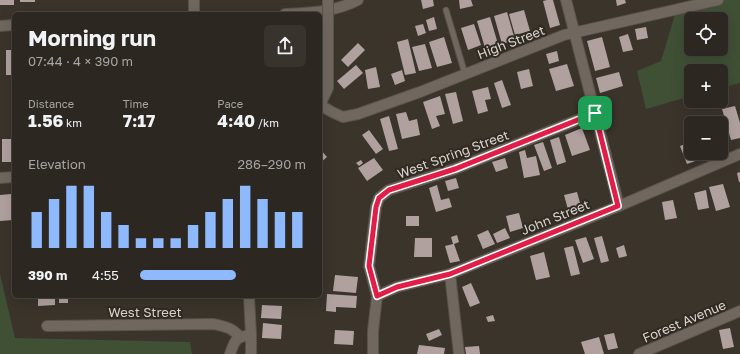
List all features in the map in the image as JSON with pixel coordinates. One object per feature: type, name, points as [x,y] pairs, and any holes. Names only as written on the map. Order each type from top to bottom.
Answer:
[{"type":"street","points":[[194,0],[194,12]]},
{"type":"street","points":[[322,101],[328,88],[328,0]]},
{"type":"street","points":[[318,12],[338,9],[358,0]]},
{"type":"street","points":[[566,0],[618,206]]},
{"type":"street","name":"High Street","points":[[322,106],[343,117],[358,114],[564,35],[718,0]]},
{"type":"street","points":[[0,26],[12,25]]},
{"type":"street","name":"West Spring Street","points":[[373,354],[373,331],[377,296],[369,266],[376,207],[379,198],[389,190],[455,169],[595,113]]},
{"type":"street","name":"John Street","points":[[377,296],[397,287],[450,274],[618,206],[740,154]]},
{"type":"street","points":[[0,178],[12,177]]},
{"type":"street","points":[[450,274],[459,354]]},
{"type":"street","points":[[249,298],[251,354]]},
{"type":"street","name":"Forest Avenue","points":[[639,354],[740,311]]},
{"type":"street","name":"West Street","points":[[47,326],[214,324],[234,330],[240,337]]},
{"type":"street","points":[[230,354],[235,341],[240,337],[251,335]]},
{"type":"lane","points":[[446,10],[465,74]]},
{"type":"green space","points":[[718,0],[740,0],[740,83],[728,86],[728,64],[684,64],[684,98],[646,109],[637,71],[661,61],[676,11]]},
{"type":"green space","points":[[0,274],[15,338],[190,342],[192,354],[0,354]]},
{"type":"building","points":[[0,0],[14,0],[14,5],[0,5]]},
{"type":"building","points":[[20,0],[35,0],[35,2],[20,2]]},
{"type":"building","points":[[421,0],[433,0],[434,6],[423,9]]},
{"type":"building","points":[[459,0],[471,0],[473,6],[460,9]]},
{"type":"building","points":[[553,0],[560,25],[550,28],[543,1]]},
{"type":"building","points":[[616,0],[625,0],[626,3],[617,6]]},
{"type":"building","points":[[524,10],[530,31],[515,35],[509,14]]},
{"type":"building","points":[[507,12],[515,40],[502,44],[494,16]]},
{"type":"building","points":[[434,17],[437,29],[429,31],[426,20]]},
{"type":"building","points":[[490,17],[498,44],[485,48],[477,21]]},
{"type":"building","points":[[423,24],[426,33],[418,36],[415,26]]},
{"type":"building","points":[[474,24],[481,45],[468,50],[461,28]]},
{"type":"building","points":[[646,27],[648,38],[637,40],[635,29]]},
{"type":"building","points":[[628,34],[633,50],[623,52],[619,37]]},
{"type":"building","points":[[444,37],[452,63],[437,67],[429,42]]},
{"type":"building","points":[[602,37],[610,67],[595,71],[587,41]]},
{"type":"building","points":[[408,39],[416,73],[405,75],[397,42]]},
{"type":"building","points":[[358,43],[365,50],[348,67],[341,60]]},
{"type":"building","points":[[425,44],[432,68],[419,71],[412,47]]},
{"type":"building","points":[[6,50],[12,50],[12,75],[6,75]]},
{"type":"building","points":[[557,51],[559,61],[549,64],[546,54]]},
{"type":"building","points":[[567,64],[574,86],[556,91],[549,69]]},
{"type":"building","points":[[356,65],[363,73],[344,89],[337,81]]},
{"type":"building","points":[[376,67],[380,87],[368,89],[365,70]]},
{"type":"building","points":[[529,69],[533,86],[521,89],[517,72]]},
{"type":"building","points":[[402,70],[405,81],[395,85],[391,74]]},
{"type":"building","points":[[619,72],[623,86],[600,93],[596,78]]},
{"type":"building","points":[[502,80],[511,105],[502,108],[494,83]]},
{"type":"building","points":[[488,87],[491,99],[485,100],[488,111],[478,114],[472,91]]},
{"type":"building","points":[[456,92],[463,121],[453,124],[445,94]]},
{"type":"building","points":[[440,96],[445,114],[436,116],[440,126],[432,129],[423,102]]},
{"type":"building","points":[[735,106],[740,123],[740,138],[731,140],[728,130],[728,116],[724,116],[722,109]]},
{"type":"building","points":[[406,112],[409,121],[417,119],[420,135],[402,139],[396,114]]},
{"type":"building","points":[[389,116],[398,149],[389,151],[380,119]]},
{"type":"building","points":[[582,128],[590,150],[572,156],[565,135]]},
{"type":"building","points":[[369,130],[383,149],[376,154],[362,135]]},
{"type":"building","points":[[559,137],[566,162],[557,165],[550,140]]},
{"type":"building","points":[[2,139],[12,139],[12,162],[2,162]]},
{"type":"building","points":[[543,142],[552,168],[544,171],[534,145]]},
{"type":"building","points":[[684,145],[684,156],[680,146]]},
{"type":"building","points":[[525,150],[527,158],[536,156],[540,175],[524,178],[519,152]]},
{"type":"building","points":[[322,151],[327,157],[322,161]]},
{"type":"building","points":[[374,158],[383,170],[367,181],[358,168]]},
{"type":"building","points":[[505,158],[508,168],[496,172],[492,162]]},
{"type":"building","points":[[361,160],[363,163],[359,166],[356,163]]},
{"type":"building","points":[[685,160],[698,160],[687,164]]},
{"type":"building","points":[[401,169],[402,173],[397,174],[396,170]]},
{"type":"building","points":[[740,172],[740,182],[739,182],[737,173]]},
{"type":"building","points":[[456,178],[459,188],[448,191],[445,181]]},
{"type":"building","points":[[723,184],[730,207],[716,211],[709,187]]},
{"type":"building","points":[[437,185],[441,200],[449,198],[452,207],[436,212],[429,188]]},
{"type":"building","points":[[706,190],[709,208],[698,210],[694,193]]},
{"type":"building","points":[[577,192],[582,210],[569,213],[564,195]]},
{"type":"building","points":[[11,194],[12,220],[0,221],[0,195]]},
{"type":"building","points":[[673,200],[677,218],[665,220],[662,202]]},
{"type":"building","points":[[519,213],[523,228],[510,232],[506,216]]},
{"type":"building","points":[[406,216],[419,216],[419,226],[406,226]]},
{"type":"building","points":[[505,228],[510,238],[497,243],[493,234]]},
{"type":"building","points":[[488,230],[495,244],[483,249],[477,235]]},
{"type":"building","points":[[457,235],[459,242],[454,244],[460,261],[450,263],[445,246],[453,244],[451,237]]},
{"type":"building","points":[[602,236],[609,261],[601,263],[594,238]]},
{"type":"building","points":[[586,237],[594,259],[583,263],[575,240]]},
{"type":"building","points":[[415,238],[432,238],[432,257],[414,257]]},
{"type":"building","points":[[624,245],[627,256],[619,258],[616,248]]},
{"type":"building","points":[[573,246],[580,274],[571,276],[564,248]]},
{"type":"building","points":[[544,252],[550,277],[536,280],[530,256]]},
{"type":"building","points":[[335,275],[358,277],[356,293],[333,291]]},
{"type":"building","points":[[471,283],[480,303],[470,307],[462,287]]},
{"type":"building","points":[[327,294],[357,296],[356,308],[336,307],[336,312],[326,311]]},
{"type":"building","points":[[38,298],[55,298],[55,305],[38,306]]},
{"type":"building","points":[[59,298],[68,298],[68,303],[59,303]]},
{"type":"building","points":[[262,305],[282,306],[281,319],[261,318]]},
{"type":"building","points":[[493,315],[495,321],[488,322],[486,317]]},
{"type":"building","points":[[263,323],[282,325],[281,339],[262,338]]},
{"type":"building","points":[[730,328],[734,347],[723,349],[719,330]]},
{"type":"building","points":[[439,329],[442,335],[429,341],[426,334]]},
{"type":"building","points":[[335,330],[354,331],[353,345],[334,344]]},
{"type":"building","points":[[614,333],[618,348],[608,350],[604,335]]},
{"type":"building","points":[[599,337],[604,354],[585,354],[581,342]]},
{"type":"building","points":[[419,345],[445,348],[444,354],[417,354]]},
{"type":"building","points":[[479,346],[480,354],[466,354],[465,347]]},
{"type":"route","points":[[595,113],[618,206],[450,274],[397,287],[377,296],[369,266],[376,207],[379,198],[389,190],[455,169],[595,113]]}]
